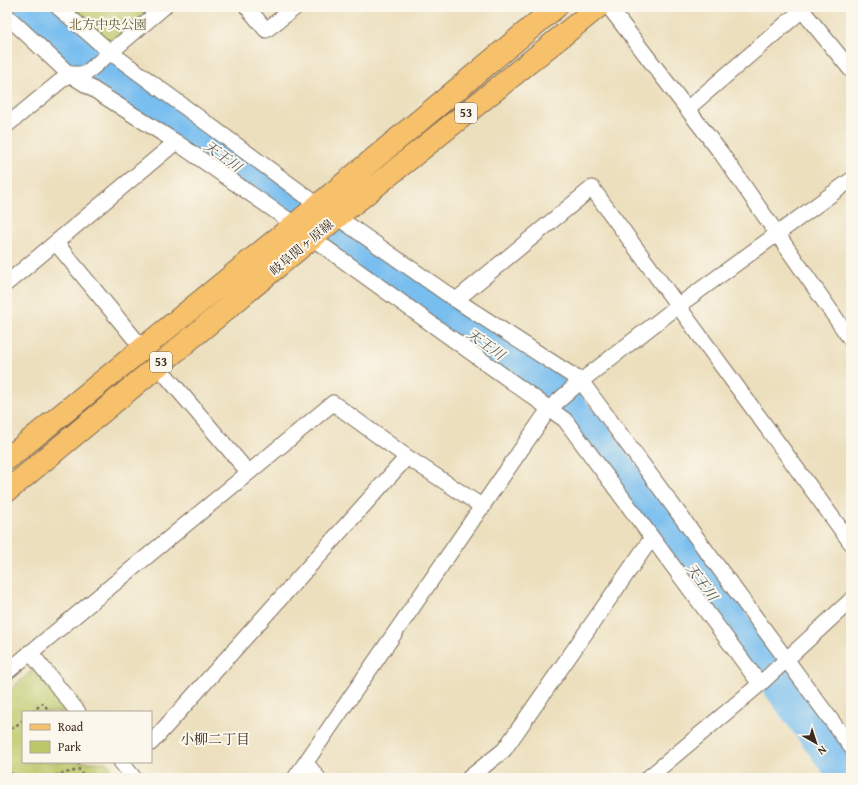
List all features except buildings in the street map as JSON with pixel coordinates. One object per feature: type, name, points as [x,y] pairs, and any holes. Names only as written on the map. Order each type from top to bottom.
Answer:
[{"type":"main road","name":"岐阜関ヶ原線","points":[[7,459],[143,349],[556,7]]},
{"type":"main road","name":"岐阜関ヶ原線","points":[[7,491],[314,237],[598,7]]},
{"type":"street","points":[[58,7],[110,52],[306,214]]},
{"type":"street","points":[[7,125],[69,74],[86,74],[164,7]]},
{"type":"street","points":[[247,7],[266,30],[296,7]]},
{"type":"street","points":[[609,7],[721,154],[851,340]]},
{"type":"street","points":[[687,109],[802,10],[851,70]]},
{"type":"street","points":[[7,16],[69,74],[176,142],[306,214]]},
{"type":"street","points":[[7,283],[176,142]]},
{"type":"street","points":[[295,778],[549,410],[581,381],[678,306],[851,180]]},
{"type":"street","points":[[456,300],[592,188],[851,543]]},
{"type":"street","points":[[336,219],[456,300],[581,381],[851,747]]},
{"type":"street","points":[[314,237],[549,410],[566,420],[651,539],[760,684]]},
{"type":"street","points":[[56,243],[143,349]]},
{"type":"street","points":[[158,366],[248,472]]},
{"type":"street","points":[[7,672],[333,403],[407,457],[483,507]]},
{"type":"street","points":[[152,743],[407,457]]},
{"type":"street","points":[[469,778],[504,750],[651,539]]},
{"type":"street","points":[[648,778],[760,684],[851,600]]},
{"type":"street","points":[[30,652],[77,711]]},
{"type":"street","points":[[306,763],[318,778]]},
{"type":"path","points":[[33,711],[43,703],[49,711]]},
{"type":"path","points":[[7,733],[22,721]]},
{"type":"path","points":[[79,763],[79,770],[86,778]]},
{"type":"path","points":[[7,768],[15,778]]},
{"type":"path","points":[[26,778],[43,778],[79,770]]},
{"type":"green space","name":"北方中央公園","points":[[65,7],[152,7],[108,44]]},
{"type":"green space","points":[[34,669],[67,711],[22,711],[22,763],[107,763],[119,778],[7,778],[7,693]]},
{"type":"waterway","name":"天王川","points":[[29,7],[84,57],[557,394],[595,435],[847,778]]},
{"type":"district","name":"小柳二丁目","points":[[215,739]]}]
